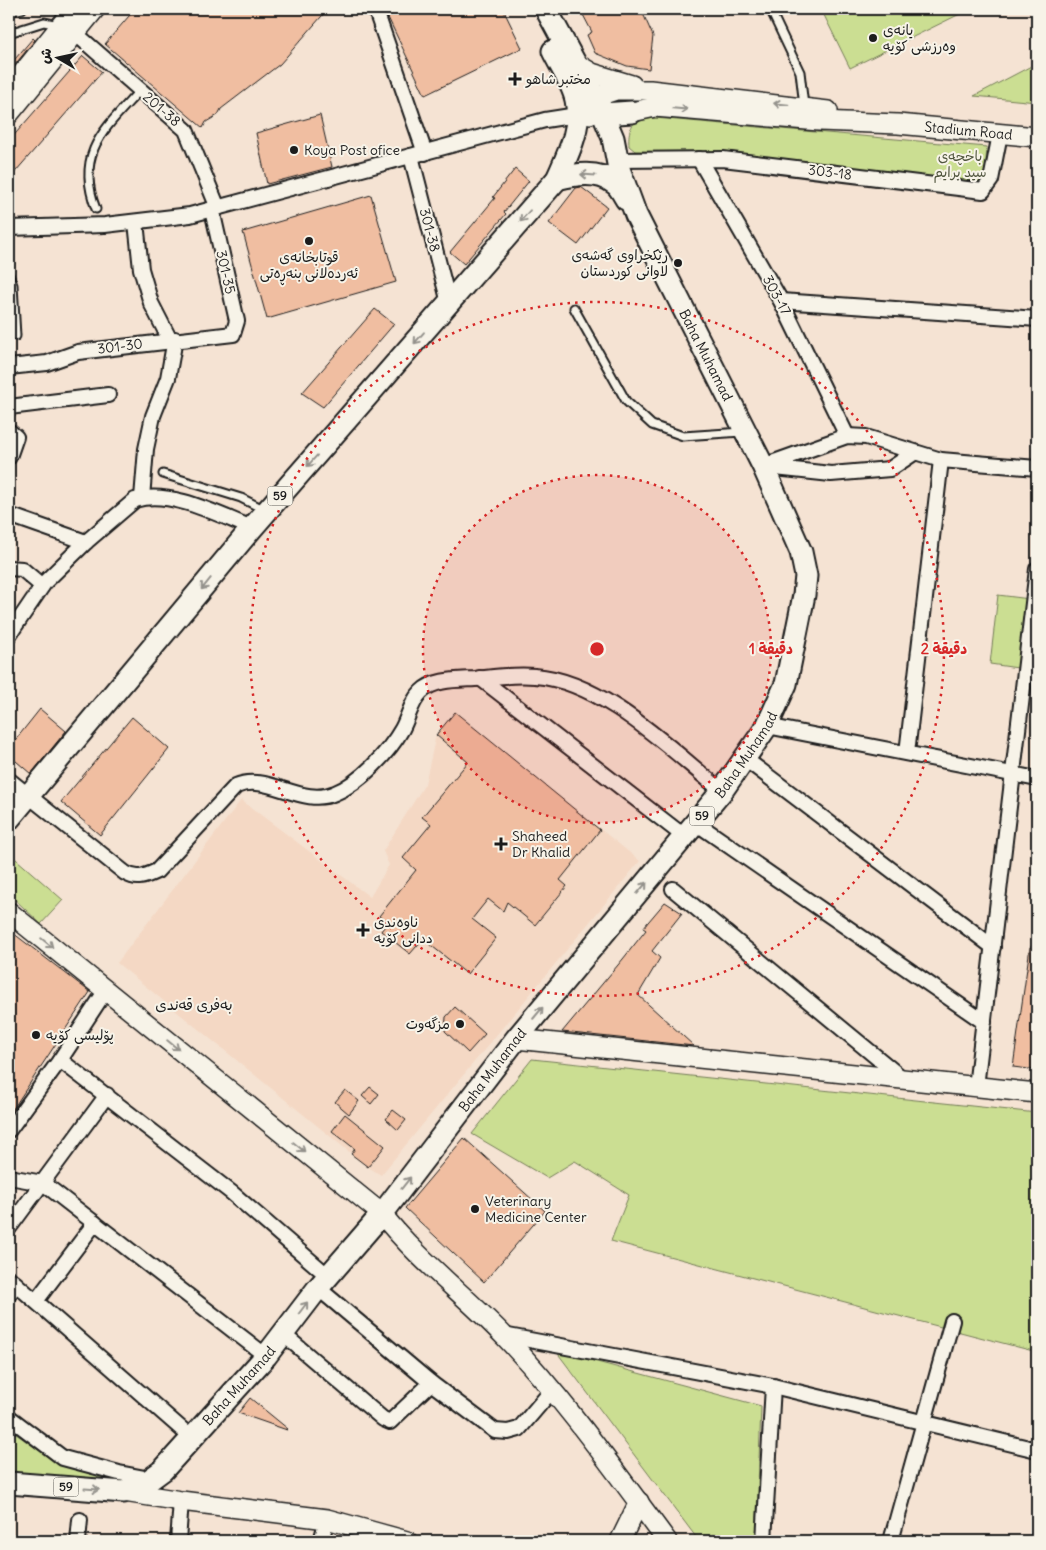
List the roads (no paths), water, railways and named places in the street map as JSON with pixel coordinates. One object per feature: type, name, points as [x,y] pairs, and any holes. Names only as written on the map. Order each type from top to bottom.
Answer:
[{"type":"main road","points":[[9,114],[68,29],[74,9]]},
{"type":"main road","points":[[9,90],[68,29],[94,9]]},
{"type":"main road","name":"59","points":[[9,819],[252,528],[557,179],[572,145],[585,96],[532,9]]},
{"type":"main road","name":"Baha Muhamad","points":[[124,1492],[163,1470],[266,1356],[323,1282],[382,1214],[516,1039],[722,791],[767,726],[786,684],[799,623],[806,576],[800,552],[763,466],[636,215],[617,160],[613,138],[585,96],[546,9]]},
{"type":"main road","points":[[585,96],[592,73],[650,90]]},
{"type":"main road","points":[[585,96],[604,94],[616,90],[650,90],[804,106],[898,124]]},
{"type":"main road","points":[[585,96],[632,112]]},
{"type":"main road","points":[[613,138],[614,125],[622,117],[632,112],[655,107],[819,121],[898,124]]},
{"type":"main road","name":"Stadium Road","points":[[898,124],[1037,137]]},
{"type":"main road","points":[[557,179],[575,174],[596,175],[615,183],[636,215]]},
{"type":"main road","points":[[9,912],[382,1214],[409,1246],[503,1335],[553,1389],[667,1541]]},
{"type":"main road","points":[[516,1039],[1037,1094]]},
{"type":"main road","name":"59","points":[[9,1483],[124,1492]]},
{"type":"main road","points":[[124,1492],[327,1519],[407,1541]]},
{"type":"main road","points":[[620,1541],[638,1502]]},
{"type":"street","points":[[377,14],[425,153]]},
{"type":"street","name":"201-38","points":[[68,29],[186,130],[215,209]]},
{"type":"street","points":[[9,228],[105,225],[190,215],[546,120],[585,96]]},
{"type":"street","name":"303-18","points":[[617,160],[724,159],[983,191],[991,180],[1000,134]]},
{"type":"street","name":"301-38","points":[[411,156],[449,303]]},
{"type":"street","name":"303-17","points":[[700,159],[781,301],[846,436]]},
{"type":"street","name":"301-35","points":[[215,209],[238,321],[233,334]]},
{"type":"street","points":[[136,222],[141,269],[151,303],[172,340],[168,378],[153,416],[142,498]]},
{"type":"street","points":[[781,301],[1037,319]]},
{"type":"street","name":"301-30","points":[[9,367],[47,363],[78,352],[172,340],[221,338],[233,334]]},
{"type":"street","points":[[9,407],[108,395]]},
{"type":"street","points":[[9,431],[16,437],[9,457]]},
{"type":"street","points":[[763,466],[846,436],[866,437],[941,460],[1037,468]]},
{"type":"street","points":[[763,466],[831,474],[890,469],[914,453]]},
{"type":"street","points":[[907,753],[941,460]]},
{"type":"street","points":[[9,635],[42,586],[86,542],[135,500],[142,498],[175,500],[197,506],[252,528]]},
{"type":"street","points":[[9,515],[86,542]]},
{"type":"street","points":[[9,568],[22,569],[42,586]]},
{"type":"street","points":[[976,1087],[1013,774],[1033,634],[1037,569]]},
{"type":"street","points":[[9,780],[125,873],[134,878],[144,877],[157,871],[236,786],[246,782],[264,784],[296,794],[317,796],[333,794],[347,787],[379,760],[403,728],[411,706],[422,691],[439,682],[508,675],[536,676],[564,681],[591,691],[615,706],[722,791]]},
{"type":"street","points":[[480,678],[690,830],[984,1022]]},
{"type":"street","points":[[767,726],[1037,779]]},
{"type":"street","points":[[744,758],[993,947]]},
{"type":"street","points":[[673,889],[903,1079]]},
{"type":"street","points":[[9,1130],[60,1060],[106,990]]},
{"type":"street","points":[[60,1060],[232,1193],[323,1282],[431,1383],[481,1423],[495,1431],[508,1432],[519,1429],[553,1389]]},
{"type":"street","points":[[9,1228],[106,1095]]},
{"type":"street","points":[[9,1177],[43,1183],[266,1356]]},
{"type":"street","points":[[36,1301],[95,1223]]},
{"type":"street","points":[[11,1285],[36,1301],[193,1439]]},
{"type":"street","points":[[895,1540],[923,1422],[952,1321]]},
{"type":"street","points":[[283,1334],[383,1419],[390,1422],[431,1383]]},
{"type":"street","points":[[503,1335],[773,1386],[1037,1448]]},
{"type":"street","points":[[764,1541],[773,1386]]},
{"type":"street","points":[[9,1417],[63,1458],[150,1479]]},
{"type":"street","points":[[178,1541],[181,1501]]},
{"type":"street","points":[[321,1541],[327,1519]]},
{"type":"street","points":[[78,1541],[80,1520]]},
{"type":"lane","points":[[9,9],[9,12],[22,9]]},
{"type":"lane","points":[[770,9],[800,72],[804,106]]},
{"type":"lane","points":[[9,34],[44,22],[68,29]]},
{"type":"lane","points":[[96,209],[90,184],[93,148],[98,137],[140,90]]},
{"type":"lane","points":[[9,275],[13,285],[16,336]]},
{"type":"lane","points":[[574,308],[626,401],[652,425],[683,436],[745,432]]},
{"type":"lane","points":[[163,474],[241,498],[267,511]]},
{"type":"place","name":"یانه‌ی وه‌رزشی كۆیه‌","points":[[873,38]]},
{"type":"place","name":"مختبر شاهو","points":[[515,79]]},
{"type":"place","name":"Koya Post ofice","points":[[294,150]]},
{"type":"place","name":"قوتابخانه‌ی ئه‌رده‌لانی بنه‌ڕه‌تی","points":[[309,241]]},
{"type":"place","name":"رێكخراوی گه‌شه‌ی لاوانی كوردستان","points":[[678,263]]},
{"type":"place","name":"Shaheed Dr Khalid","points":[[501,844]]},
{"type":"place","name":"ناوەندی ددانی کۆیە","points":[[363,930]]},
{"type":"place","name":"مزگه‌وت","points":[[460,1024]]},
{"type":"place","name":"پۆلیسی كۆیه‌","points":[[36,1035]]},
{"type":"place","name":"Veterinary Medicine Center","points":[[475,1209]]},
{"type":"district","name":"بەفری قەندی","points":[[194,1005]]},
{"type":"park label","name":"باخچه‌ی سید برایم","points":[[960,164]]}]
